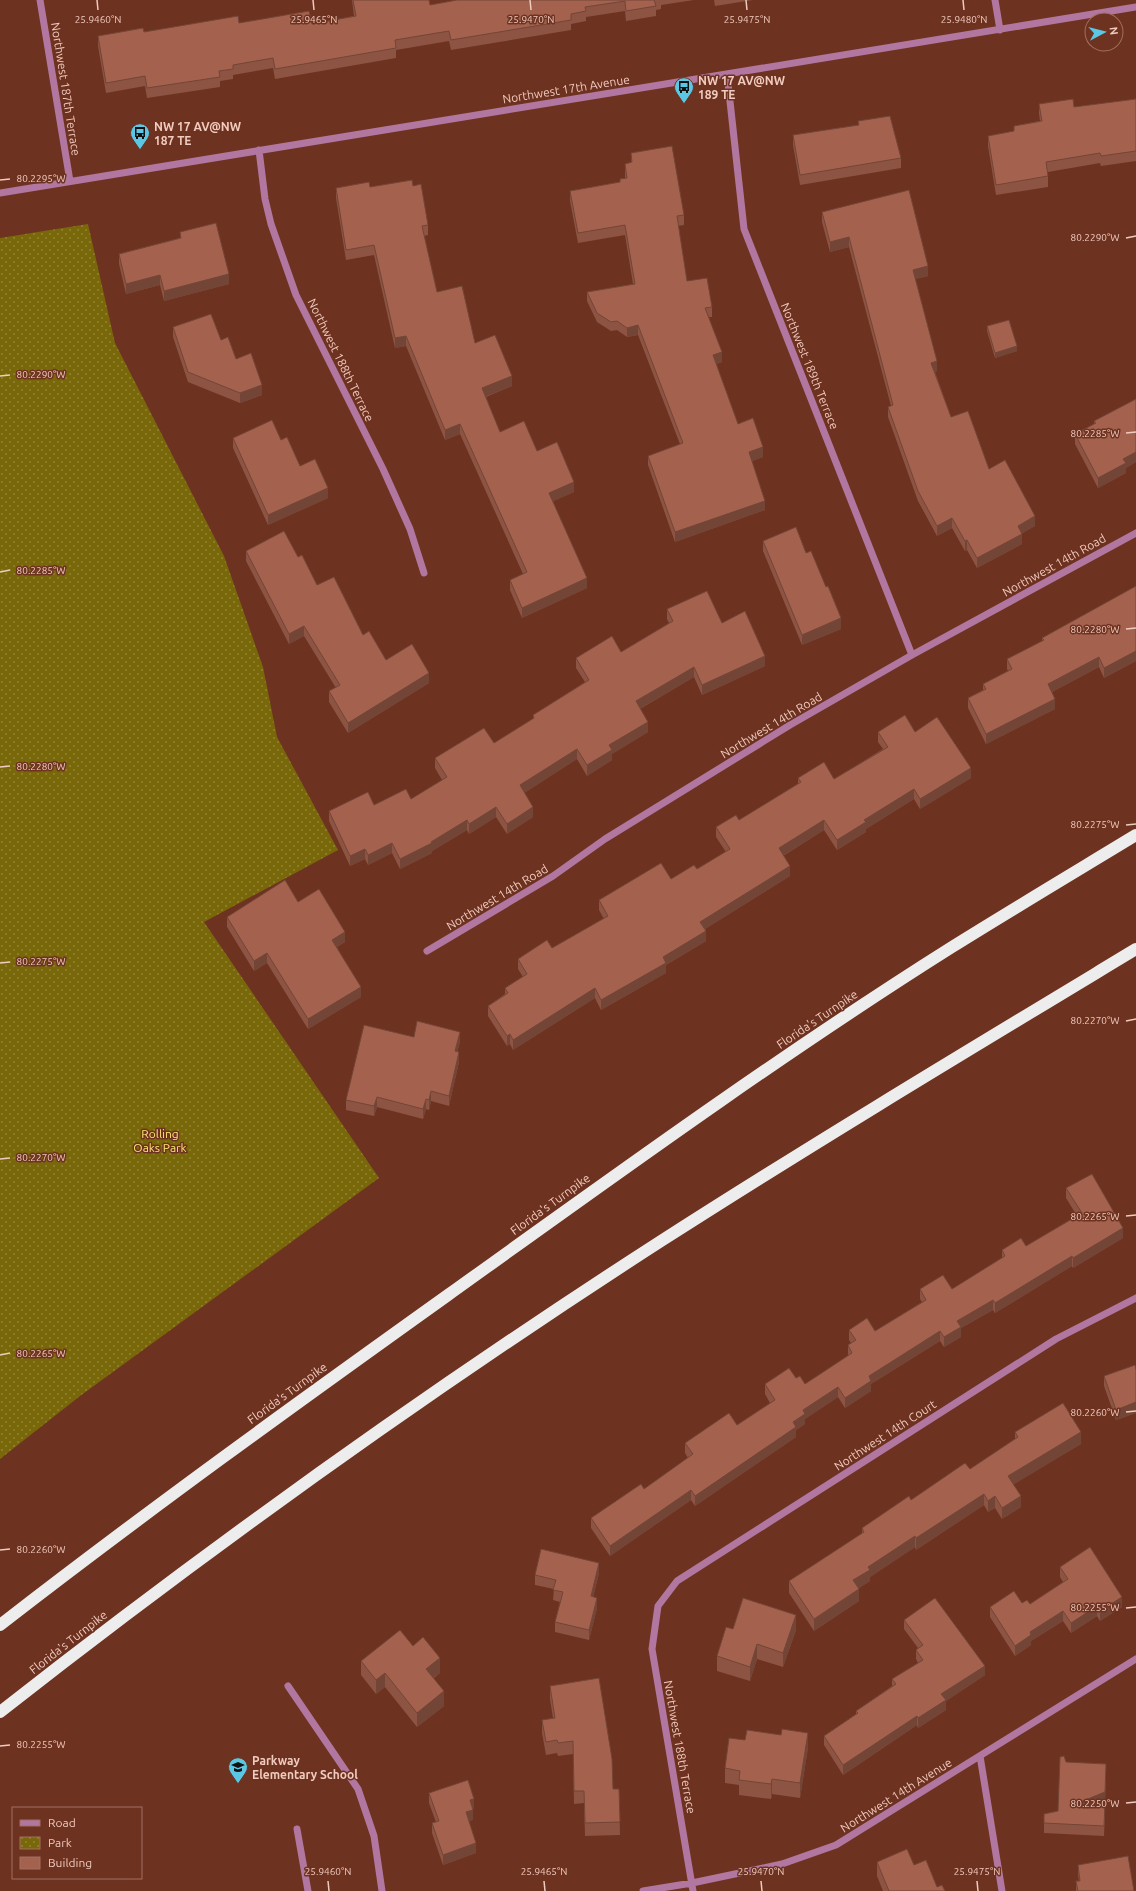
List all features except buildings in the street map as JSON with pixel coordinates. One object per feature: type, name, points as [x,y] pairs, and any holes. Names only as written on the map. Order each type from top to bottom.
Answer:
[{"type":"highway","name":"Florida's Turnpike","points":[[0,1625],[121,1532],[271,1421],[639,1158],[767,1069],[952,947],[1136,835]]},
{"type":"highway","name":"Florida's Turnpike","points":[[0,1712],[110,1626],[336,1461],[503,1346],[660,1242],[904,1089],[1136,949]]},
{"type":"street","name":"Northwest 187th Terrace","points":[[40,0],[70,181]]},
{"type":"street","points":[[995,0],[1000,30]]},
{"type":"street","name":"Northwest 17th Avenue","points":[[0,193],[1136,7]]},
{"type":"street","name":"Northwest 189th Terrace","points":[[727,74],[744,229],[912,655]]},
{"type":"street","name":"Northwest 188th Terrace","points":[[259,150],[265,199],[271,224],[291,282],[328,361],[383,469],[410,529],[424,573]]},
{"type":"street","name":"Northwest 14th Road","points":[[427,951],[553,876],[606,839],[780,731],[912,655],[1136,533]]},
{"type":"street","name":"Northwest 14th Court","points":[[658,1606],[678,1581],[1056,1339],[1136,1298]]},
{"type":"street","name":"Northwest 188th Terrace","points":[[658,1606],[652,1649],[693,1887]]},
{"type":"street","name":"Northwest 14th Avenue","points":[[643,1891],[693,1887],[782,1864],[836,1844],[1136,1659]]},
{"type":"street","points":[[288,1686],[358,1789],[374,1836],[382,1891]]},
{"type":"street","points":[[980,1756],[1002,1891]]},
{"type":"street","points":[[298,1829],[308,1891]]},
{"type":"green space","name":"Rolling Oaks Park","points":[[88,224],[115,343],[224,556],[263,667],[277,737],[338,850],[204,922],[379,1178],[80,1396],[0,1459],[0,238]]},
{"type":"place","name":"NW 17 AV@NW 189 TE","points":[[684,104]]},
{"type":"place","name":"NW 17 AV@NW 187 TE","points":[[140,150]]},
{"type":"place","name":"Parkway Elementary School","points":[[238,1784]]}]
